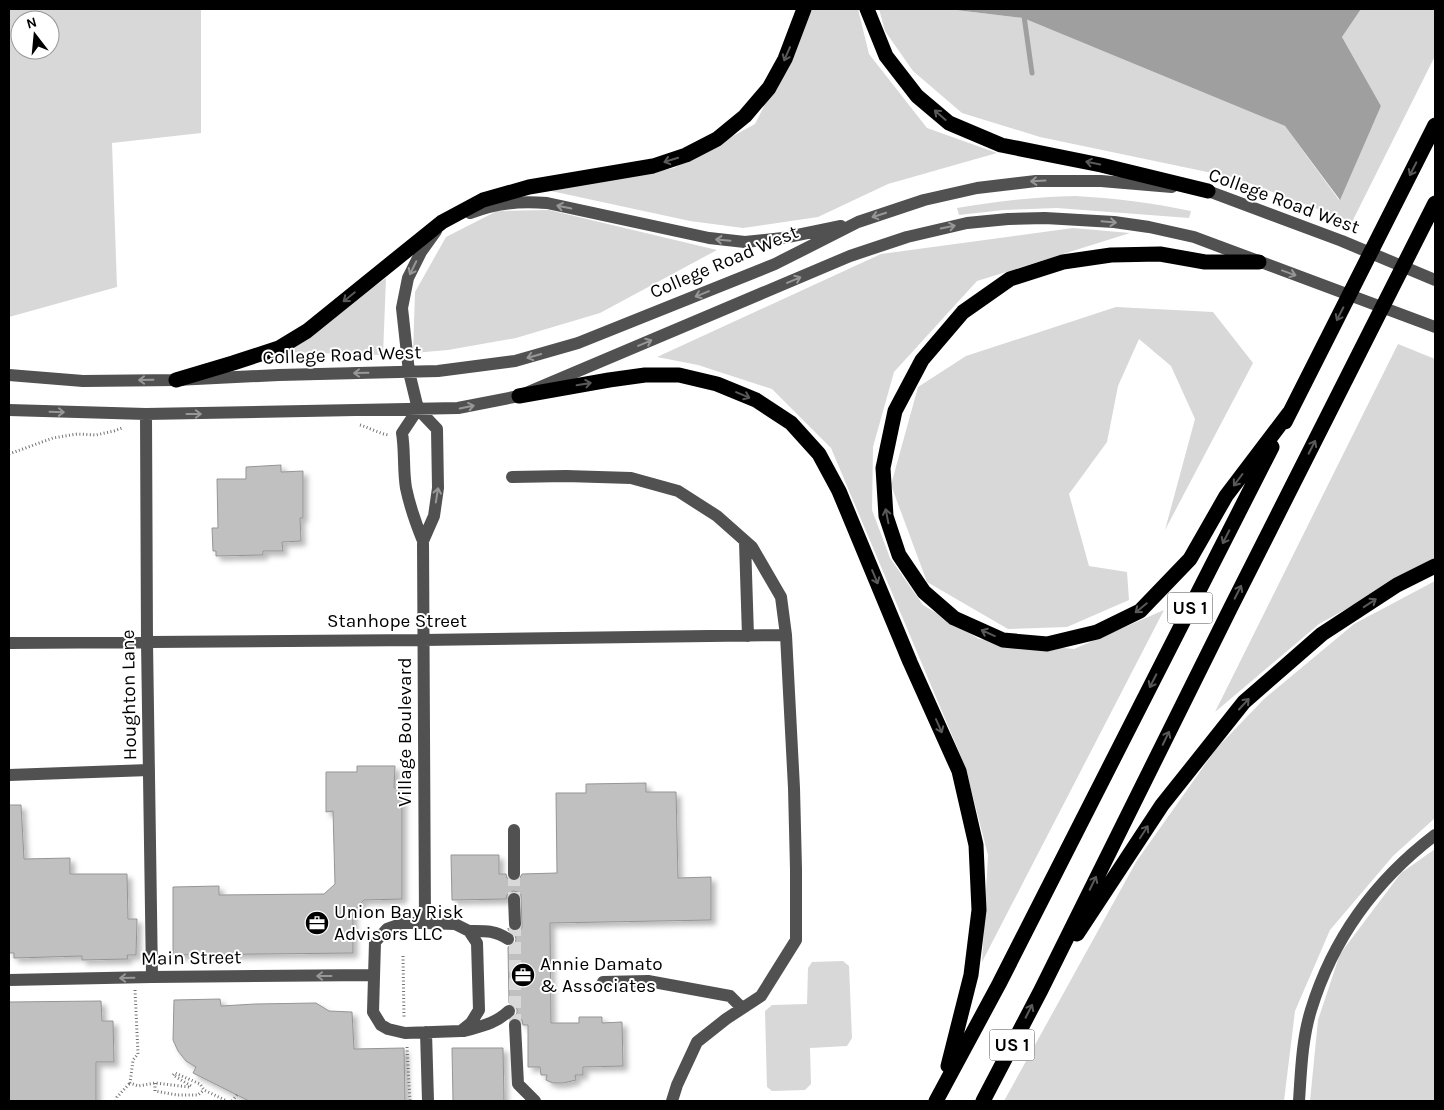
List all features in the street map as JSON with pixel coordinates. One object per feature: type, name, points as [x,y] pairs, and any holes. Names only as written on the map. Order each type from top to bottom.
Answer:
[{"type":"highway","points":[[176,380],[279,348],[286,344],[307,331],[442,222],[483,200],[529,187],[653,166],[686,156],[717,139],[745,116],[769,88],[785,59],[804,9]]},
{"type":"highway","points":[[867,9],[886,56],[917,96],[949,123],[1001,145],[1101,165],[1208,190]]},
{"type":"highway","name":"US 1","points":[[939,1095],[999,984],[1435,125]]},
{"type":"highway","name":"US 1","points":[[983,1101],[1434,207]]},
{"type":"highway","points":[[1259,262],[1205,262],[1160,254],[1111,255],[1063,262],[1010,280],[964,312],[922,360],[895,411],[883,468],[886,516],[899,555],[924,592],[954,618],[1003,640],[1038,644],[1047,644],[1097,632],[1140,611],[1190,559],[1226,496],[1289,413]]},
{"type":"highway","points":[[519,396],[645,375],[679,375],[717,384],[756,400],[791,423],[819,454],[839,490],[910,662],[959,771],[976,845],[979,910],[971,975],[939,1095]]},
{"type":"highway","points":[[1040,990],[1162,805],[1244,702],[1322,634],[1397,585],[1435,566]]},
{"type":"street","name":"College Road West","points":[[9,375],[83,381],[176,380],[279,375],[438,372],[515,361],[578,343],[775,264],[858,222],[924,200],[978,188],[1036,181],[1101,181],[1208,190],[1342,241],[1435,280]]},
{"type":"street","points":[[418,409],[410,372],[402,308],[408,278],[420,252],[442,222],[483,208],[505,203],[547,203],[709,238],[746,242],[783,238],[858,222]]},
{"type":"street","points":[[9,410],[146,414],[458,408],[519,396],[850,256],[907,237],[967,223],[1008,219],[1044,218],[1114,222],[1149,227],[1194,237],[1431,326]]},
{"type":"street","name":"Village Boulevard","points":[[423,541],[434,516],[438,488],[438,449],[437,429],[418,409],[402,433],[406,486],[412,513],[423,541],[425,923]]},
{"type":"street","name":"Houghton Lane","points":[[146,414],[152,976]]},
{"type":"street","points":[[512,478],[566,476],[631,478],[678,491],[717,516],[752,547],[782,597],[786,635],[794,788],[796,940],[761,996],[726,1019],[698,1042],[677,1085],[672,1101]]},
{"type":"street","points":[[746,542],[748,636]]},
{"type":"street","name":"Stanhope Street","points":[[9,643],[786,635]]},
{"type":"street","points":[[9,775],[149,770]]},
{"type":"street","points":[[514,830],[514,874]]},
{"type":"street","points":[[1299,1101],[1301,1059],[1311,1012],[1327,967],[1352,922],[1383,882],[1412,852],[1435,834]]},
{"type":"street","points":[[514,899],[514,919]]},
{"type":"street","points":[[508,939],[492,931],[469,931],[455,924],[404,924],[387,929],[375,942],[373,1012],[381,1025],[388,1029],[405,1033],[461,1031],[488,1024],[500,1019],[509,1011]]},
{"type":"street","points":[[461,1031],[472,1023],[478,1010],[477,943],[469,931]]},
{"type":"street","name":"Main Street","points":[[9,980],[135,978],[152,976],[373,975]]},
{"type":"street","points":[[603,982],[648,981],[730,996],[742,1008]]},
{"type":"street","points":[[426,1032],[428,1101]]},
{"type":"street","points":[[515,1032],[518,1084],[535,1101]]},
{"type":"path","points":[[116,1101],[117,1097],[130,1083],[133,1060],[138,1054],[135,978]]},
{"type":"path","points":[[130,1083],[138,1086],[156,1082],[191,1086],[173,1076],[175,1073],[200,1084],[204,1090],[227,1101]]},
{"type":"path","points":[[156,1082],[155,1091],[176,1095],[198,1095],[204,1090]]},
{"type":"path","points":[[232,1101],[236,1095]]},
{"type":"shaded area","points":[[9,9],[201,9],[201,133],[112,143],[117,287],[9,317]]},
{"type":"shaded area","points":[[811,9],[858,9],[869,54],[927,128],[997,153],[888,184],[818,217],[743,228],[690,221],[551,191],[674,168],[755,124],[803,29]]},
{"type":"shaded area","points":[[879,9],[954,9],[1023,18],[1285,126],[1339,200],[1381,106],[1342,37],[1361,9],[1435,9],[1435,56],[1352,222],[1236,178],[1040,137],[962,113],[913,71],[885,31]]},
{"type":"shaded area","points":[[954,9],[1361,9],[1342,37],[1381,106],[1340,200],[1285,126],[1023,18]]},
{"type":"shaded area","points":[[1075,196],[1133,201],[1191,211],[1189,218],[1057,208],[1003,210],[959,215],[957,208],[1045,197]]},
{"type":"shaded area","points":[[549,210],[717,250],[600,313],[516,338],[448,350],[413,353],[415,292],[446,237],[497,211]]},
{"type":"shaded area","points":[[1073,228],[1130,233],[977,281],[894,372],[873,447],[872,510],[890,558],[923,605],[979,639],[1074,649],[1164,610],[982,962],[988,855],[965,766],[831,448],[772,389],[698,365],[657,357],[881,254]]},
{"type":"shaded area","points":[[386,278],[383,355],[283,352]]},
{"type":"shaded area","points":[[1116,307],[1213,312],[1253,363],[1165,530],[1195,419],[1171,366],[1139,339],[1118,386],[1107,442],[1069,494],[1089,566],[1127,572],[1129,600],[1067,627],[1008,629],[927,582],[891,485],[918,387],[966,356]]},
{"type":"shaded area","points":[[1398,344],[1435,359],[1435,560],[1319,624],[1215,712]]},
{"type":"shaded area","points":[[1435,581],[1435,818],[1393,856],[1330,930],[1295,1011],[1284,1101],[1004,1101],[1136,862],[1216,749],[1264,699],[1354,624]]},
{"type":"shaded area","points":[[1435,849],[1435,1101],[1310,1101],[1318,1020],[1340,954],[1401,873]]},
{"type":"shaded area","points":[[843,961],[849,966],[852,1038],[847,1046],[810,1048],[811,1084],[805,1090],[772,1091],[767,1087],[765,1011],[772,1005],[807,1004],[808,968],[812,962]]},
{"type":"building","points":[[281,465],[281,472],[303,471],[303,518],[300,518],[301,541],[282,542],[283,551],[263,551],[263,555],[216,556],[216,551],[213,551],[212,528],[218,528],[217,479],[246,479],[246,467]]},
{"type":"building","points":[[357,766],[395,766],[394,788],[402,788],[402,899],[364,900],[353,912],[353,953],[173,955],[173,887],[219,886],[219,895],[324,894],[335,884],[333,811],[326,812],[326,772],[357,772]]},
{"type":"building","points":[[646,783],[646,792],[676,792],[678,878],[711,877],[711,920],[550,923],[551,1023],[579,1023],[579,1017],[602,1017],[602,1023],[622,1022],[623,1066],[583,1067],[583,1075],[575,1075],[576,1080],[553,1083],[546,1080],[547,1075],[541,1075],[540,1067],[528,1067],[528,1025],[523,1025],[522,1020],[514,1017],[517,1009],[515,1005],[509,1003],[508,947],[515,943],[516,939],[515,935],[508,928],[516,932],[520,931],[522,927],[521,895],[513,891],[507,895],[506,899],[452,900],[451,855],[499,855],[499,874],[506,874],[507,878],[514,882],[518,881],[522,874],[557,873],[556,793],[586,793],[586,784]]},
{"type":"building","points":[[9,805],[21,805],[24,859],[70,858],[70,874],[127,874],[128,919],[137,919],[136,955],[127,955],[128,959],[82,960],[82,956],[14,958],[14,953],[9,953]]},
{"type":"building","points":[[220,999],[221,1006],[316,1003],[329,1011],[352,1012],[354,1049],[404,1048],[405,1101],[249,1101],[193,1073],[196,1067],[186,1061],[178,1051],[173,1040],[174,1000]]},
{"type":"building","points":[[101,1001],[102,1021],[113,1021],[114,1062],[96,1062],[96,1101],[9,1101],[9,1002]]},
{"type":"building","points":[[452,1048],[503,1048],[504,1101],[453,1101]]},
{"type":"waterway","points":[[1023,9],[1032,73]]},
{"type":"tunnel","points":[[514,874],[514,899]]},
{"type":"tunnel","points":[[515,924],[515,1025]]},
{"type":"place","name":"Union Bay Risk Advisors LLC","points":[[317,923]]},
{"type":"place","name":"Annie Damato & Associates","points":[[523,975]]}]
